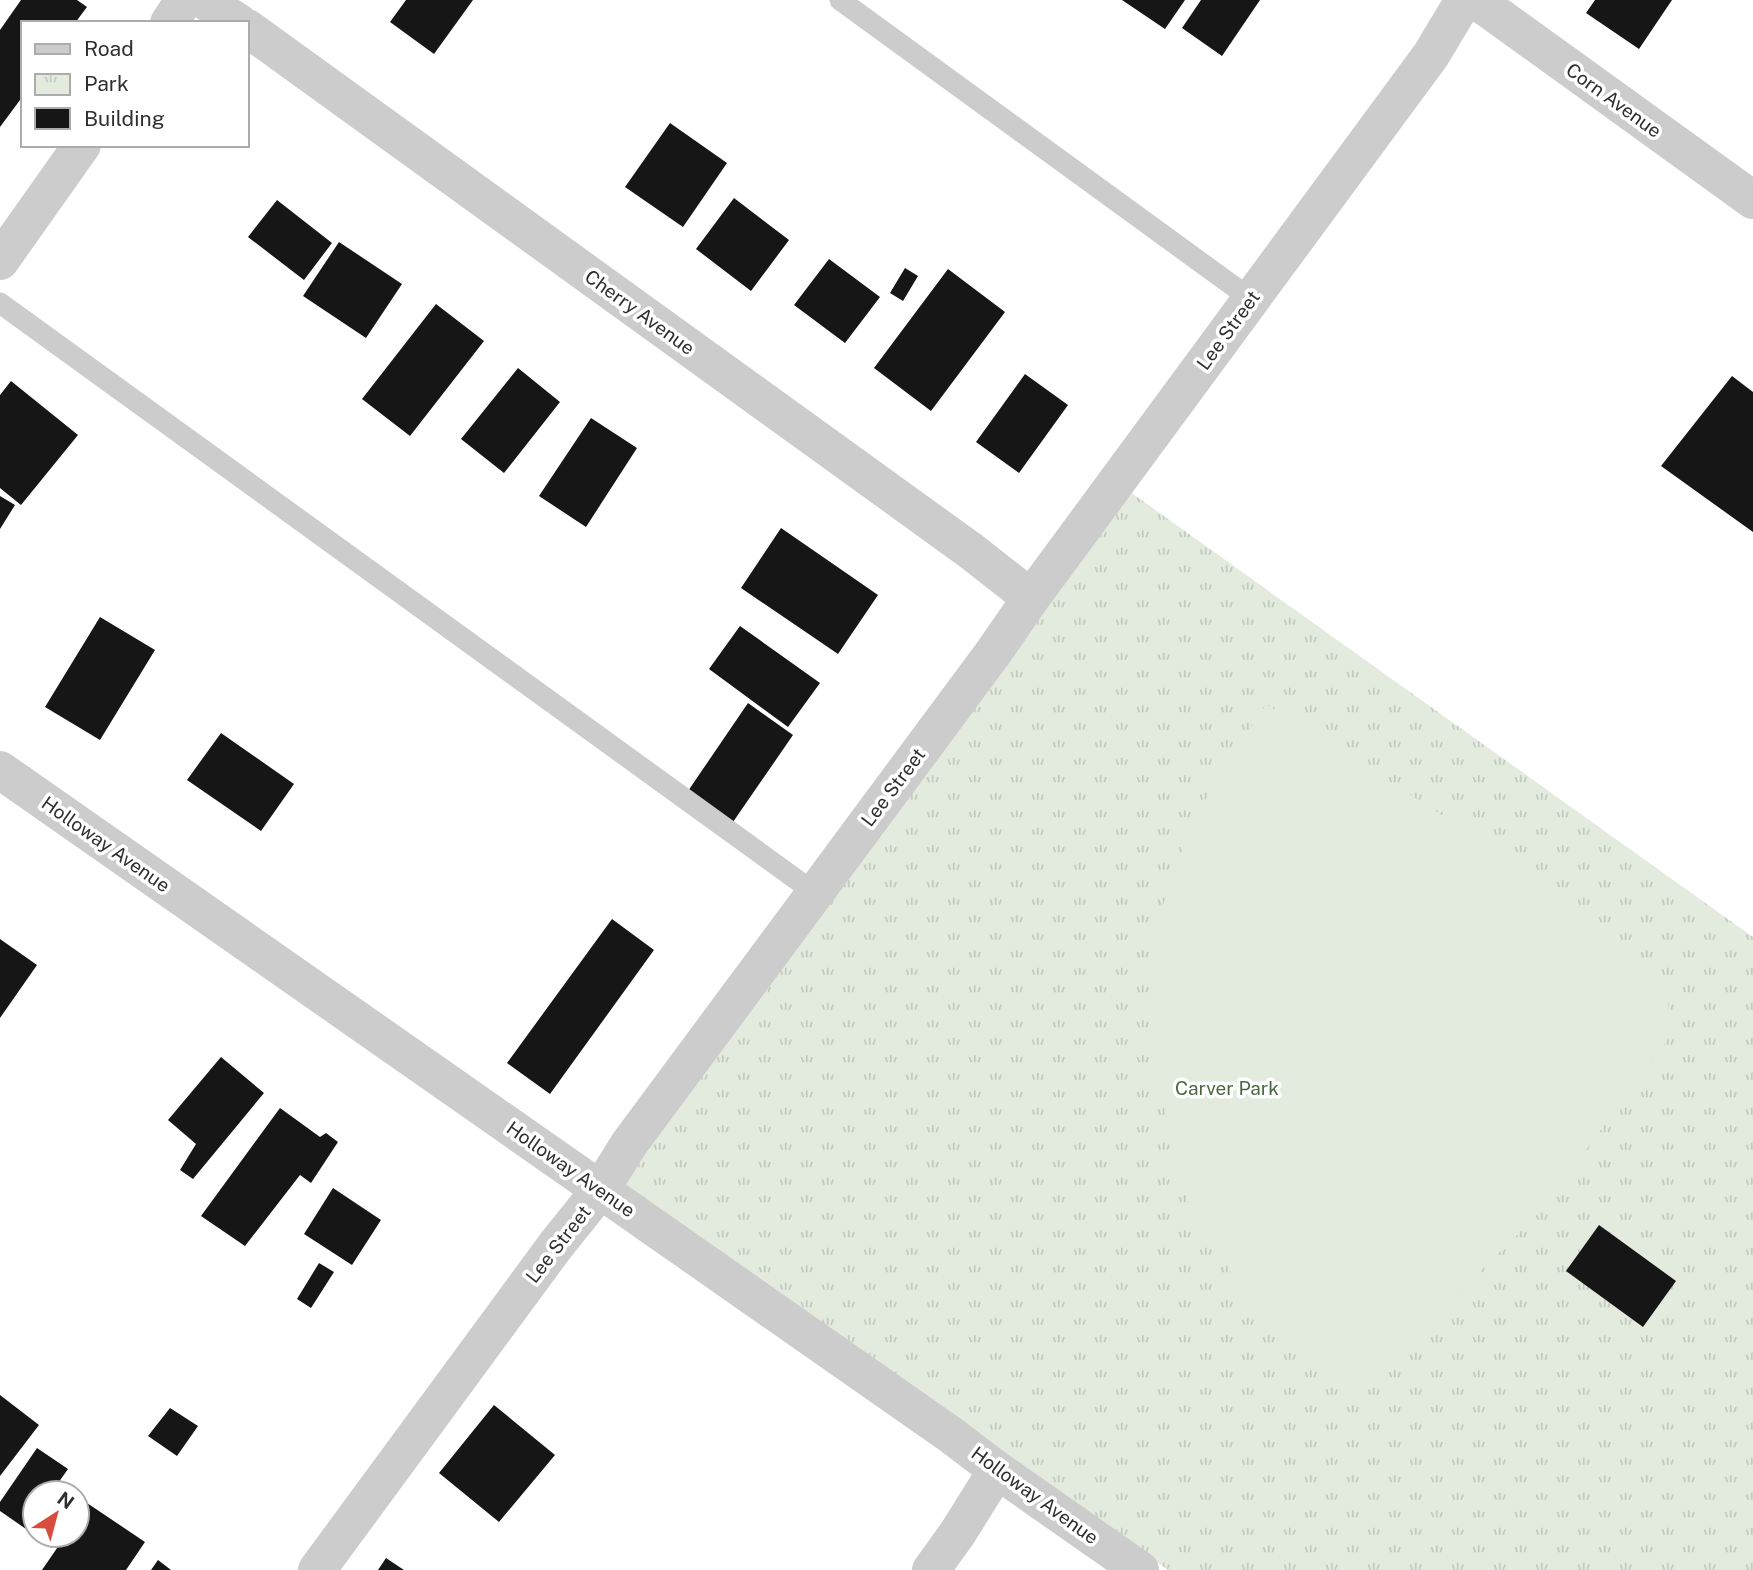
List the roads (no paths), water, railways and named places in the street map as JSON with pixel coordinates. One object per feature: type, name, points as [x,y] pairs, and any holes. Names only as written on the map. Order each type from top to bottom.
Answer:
[{"type":"street","points":[[170,21],[184,0]]},
{"type":"street","points":[[204,0],[236,21]]},
{"type":"street","name":"Lee Street","points":[[317,1570],[556,1245],[601,1189],[629,1144],[993,653],[1431,54],[1464,0]]},
{"type":"street","name":"Corn Avenue","points":[[1476,0],[1753,200]]},
{"type":"street","name":"Cherry Avenue","points":[[248,29],[959,542],[1031,598]]},
{"type":"street","points":[[0,261],[81,147]]},
{"type":"street","name":"Holloway Avenue","points":[[0,770],[601,1189],[1140,1570]]},
{"type":"street","points":[[931,1570],[957,1535],[997,1470]]},
{"type":"lane","points":[[839,0],[1251,299]]},
{"type":"lane","points":[[0,303],[815,893]]},
{"type":"park label","name":"Carver Park","points":[[1227,1088]]}]
